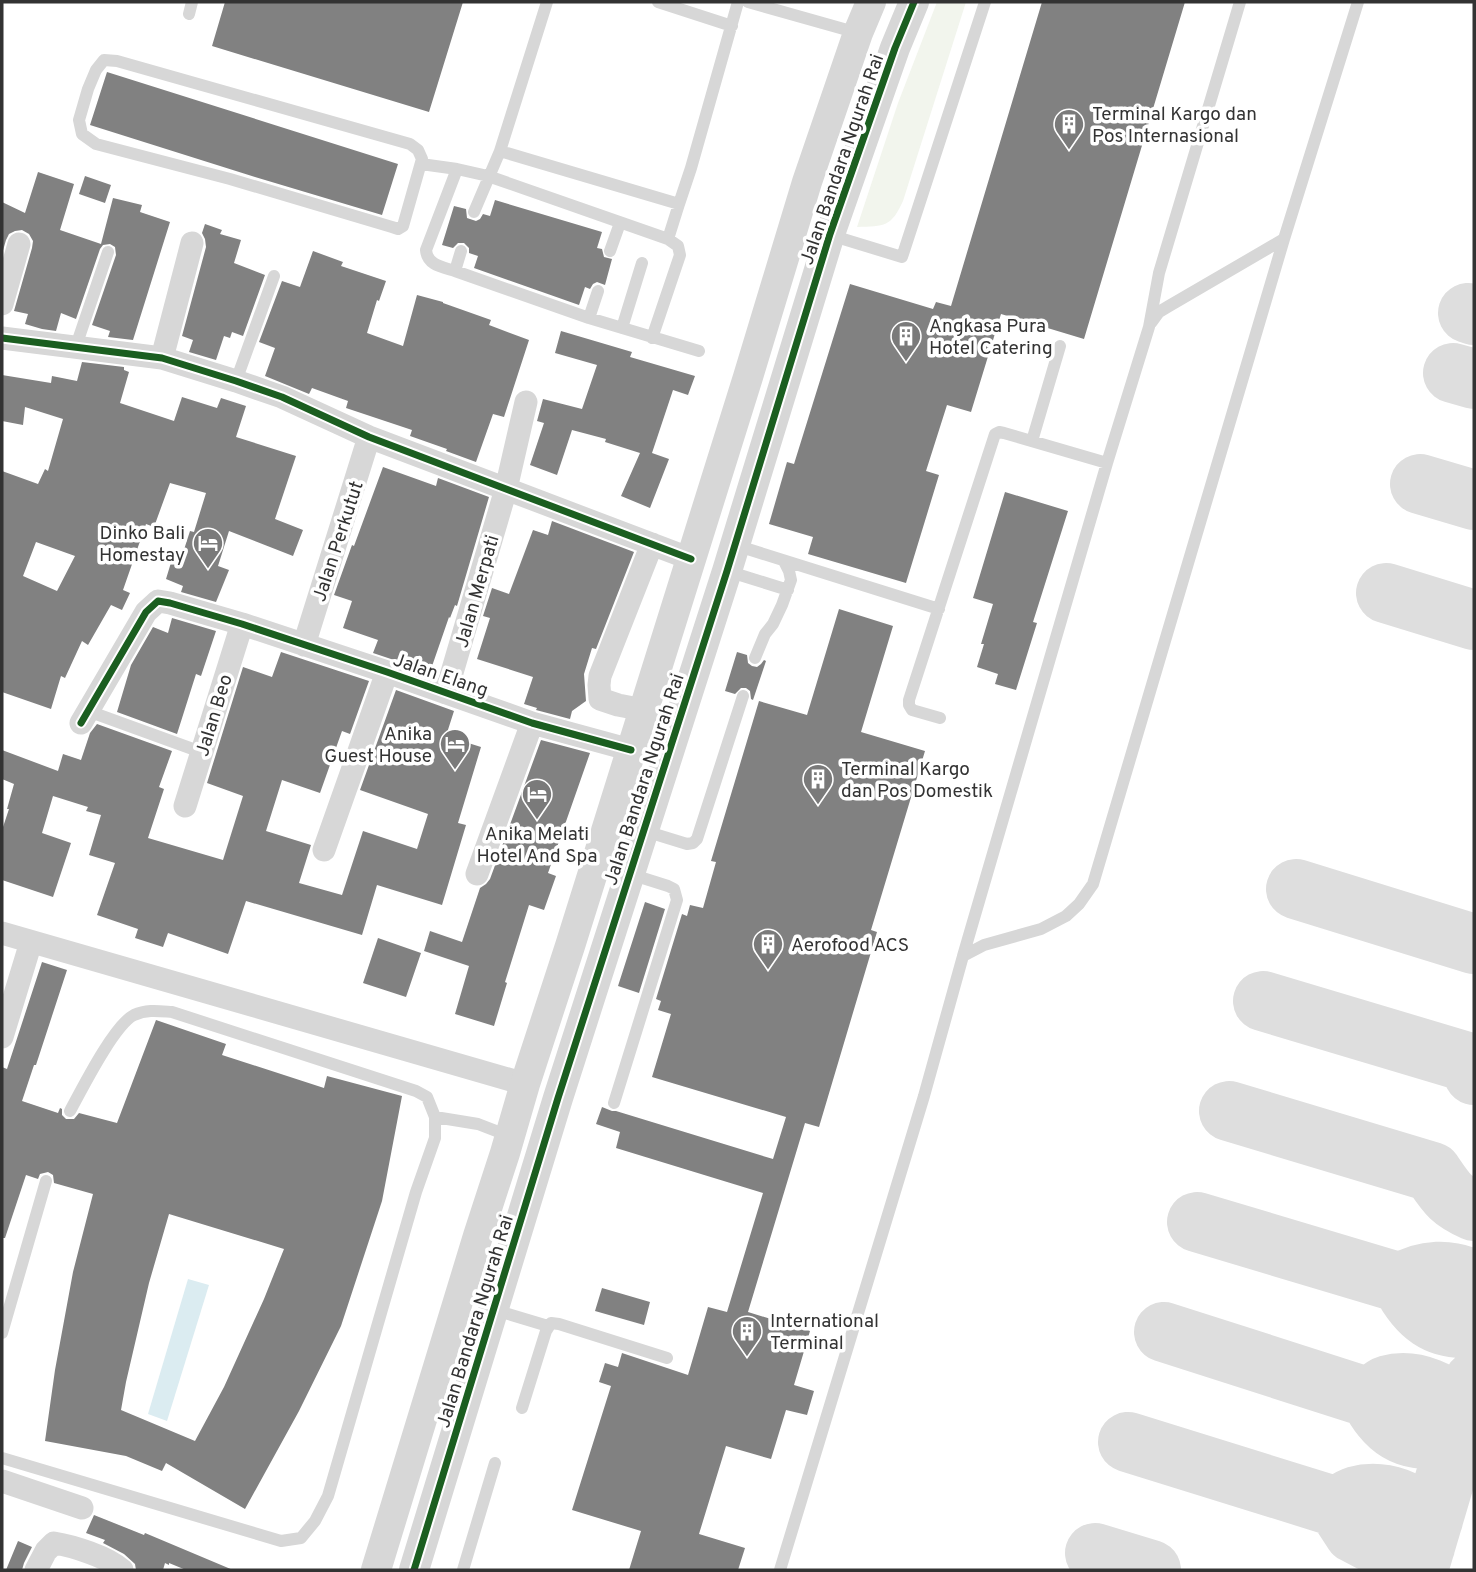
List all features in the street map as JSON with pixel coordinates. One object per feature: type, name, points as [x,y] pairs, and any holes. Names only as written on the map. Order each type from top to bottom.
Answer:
[{"type":"street","name":"Jalan Bandara Ngurah Rai","points":[[376,1570],[609,820],[620,747],[643,710],[807,183],[871,2]]},
{"type":"street","name":"Jalan Bandara Ngurah Rai","points":[[415,1570],[562,1086],[731,558],[830,234],[895,48],[914,2]]},
{"type":"street","points":[[162,358],[192,243]]},
{"type":"street","points":[[2,304],[19,244]]},
{"type":"street","points":[[2,338],[162,358],[236,381],[282,397],[369,437],[691,559]]},
{"type":"street","name":"Jalan Merpati","points":[[446,693],[506,489],[526,402]]},
{"type":"street","name":"Jalan Perkutut","points":[[304,645],[369,437]]},
{"type":"street","points":[[620,747],[603,718],[600,676],[652,544]]},
{"type":"street","name":"Jalan Elang","points":[[84,717],[146,612],[158,601],[242,624],[532,723],[620,747]]},
{"type":"street","name":"Jalan Beo","points":[[185,806],[242,624]]},
{"type":"street","points":[[324,850],[387,672]]},
{"type":"street","points":[[600,699],[643,710]]},
{"type":"street","points":[[477,874],[532,723]]},
{"type":"street","points":[[2,933],[525,1084]]},
{"type":"street","points":[[2,1037],[31,942]]},
{"type":"street","points":[[434,1384],[468,1394]]},
{"type":"street","points":[[2,1482],[82,1508]]},
{"type":"street","points":[[36,1570],[46,1551],[54,1543],[96,1556],[122,1570]]},
{"type":"lane","points":[[474,212],[500,151],[547,2]]},
{"type":"lane","points":[[658,2],[732,26]]},
{"type":"lane","points":[[668,239],[738,2]]},
{"type":"lane","points":[[830,234],[902,257],[985,2]]},
{"type":"lane","points":[[780,1570],[924,1096],[1107,463],[1149,327],[1159,273],[1240,2]]},
{"type":"lane","points":[[963,956],[984,945],[1041,929],[1066,916],[1079,904],[1093,884],[1357,2]]},
{"type":"lane","points":[[754,3],[858,33]]},
{"type":"lane","points":[[104,60],[117,61],[410,144],[418,150],[421,164],[402,226],[398,229],[230,179],[96,144],[82,134],[79,120],[96,69],[104,60]]},
{"type":"lane","points":[[500,151],[679,204]]},
{"type":"lane","points":[[421,164],[488,176],[668,239],[678,246],[680,255],[652,338]]},
{"type":"lane","points":[[457,169],[426,250],[432,263],[589,318],[699,351]]},
{"type":"lane","points":[[610,251],[620,223]]},
{"type":"lane","points":[[1149,327],[1159,312],[1284,239]]},
{"type":"lane","points":[[455,271],[461,251]]},
{"type":"lane","points":[[76,346],[108,252]]},
{"type":"lane","points":[[622,328],[642,263]]},
{"type":"lane","points":[[236,381],[274,276]]},
{"type":"lane","points":[[589,318],[598,291]]},
{"type":"lane","points":[[1031,441],[1060,346]]},
{"type":"lane","points":[[940,718],[912,710],[909,705],[993,438],[999,432],[1107,463]]},
{"type":"lane","points":[[731,558],[784,561],[939,609]]},
{"type":"lane","points":[[731,558],[788,590]]},
{"type":"lane","points":[[755,657],[788,590],[791,580],[784,561]]},
{"type":"lane","points":[[609,820],[693,844],[697,839],[743,696]]},
{"type":"lane","points":[[84,717],[201,752]]},
{"type":"lane","points":[[614,1102],[677,900],[674,890],[668,886],[630,874]]},
{"type":"lane","points":[[2,1458],[281,1541],[301,1538],[315,1521],[328,1496],[412,1204],[435,1138],[435,1117],[427,1097],[416,1091],[172,1012],[149,1010],[132,1016],[118,1029],[70,1111]]},
{"type":"lane","points":[[435,1117],[478,1124],[510,1136]]},
{"type":"lane","points":[[2,1333],[46,1181]]},
{"type":"lane","points":[[494,1310],[548,1326]]},
{"type":"lane","points":[[522,1408],[551,1323],[667,1358]]},
{"type":"lane","points":[[463,1570],[495,1462]]},
{"type":"shaded area","points":[[937,2],[966,2],[903,201],[895,216],[886,223],[857,227],[898,103]]},
{"type":"shaded area","points":[[188,1279],[209,1285],[167,1421],[148,1414]]},
{"type":"building","points":[[225,2],[463,2],[429,112],[212,46]]},
{"type":"building","points":[[1042,2],[1185,2],[1084,339],[1001,314],[971,412],[947,405],[926,471],[939,475],[906,583],[808,554],[813,537],[769,524],[787,462],[794,464],[850,284],[933,309],[936,302],[951,306]]},
{"type":"building","points":[[107,72],[398,164],[382,215],[90,125]]},
{"type":"building","points":[[38,172],[74,184],[60,230],[101,244],[113,198],[142,205],[140,212],[170,222],[133,340],[108,337],[110,331],[92,325],[116,255],[115,247],[110,244],[103,245],[100,249],[76,319],[61,313],[56,331],[25,324],[28,314],[14,311],[33,241],[29,234],[22,230],[15,231],[9,234],[2,254],[2,202],[25,213]]},
{"type":"building","points":[[85,176],[111,185],[105,203],[79,194]]},
{"type":"building","points":[[495,200],[602,232],[597,248],[602,249],[604,257],[612,259],[605,285],[597,282],[590,289],[585,287],[579,305],[474,268],[478,256],[469,253],[469,248],[464,243],[458,243],[453,248],[442,245],[454,206],[466,209],[467,218],[476,221],[483,214],[490,216]]},
{"type":"building","points":[[205,224],[222,230],[220,234],[241,240],[234,263],[265,275],[243,336],[232,332],[230,338],[224,336],[216,360],[189,352],[193,340],[182,336],[206,247],[202,233]]},
{"type":"building","points":[[313,251],[343,262],[341,266],[386,281],[367,333],[403,346],[417,295],[491,320],[489,325],[529,340],[504,417],[493,414],[476,462],[410,436],[412,430],[346,408],[348,401],[312,388],[309,394],[265,376],[275,348],[259,342],[282,281],[300,287]]},
{"type":"building","points":[[561,331],[632,352],[630,357],[695,376],[688,395],[673,390],[652,453],[669,459],[650,508],[621,496],[640,453],[605,442],[606,439],[572,430],[557,475],[530,465],[544,423],[537,421],[543,399],[582,409],[597,365],[555,353]]},
{"type":"building","points":[[82,362],[124,367],[124,370],[129,372],[120,403],[174,421],[182,397],[217,408],[221,398],[246,406],[236,437],[296,456],[275,519],[303,530],[293,556],[229,531],[218,566],[229,570],[216,602],[181,592],[183,586],[166,579],[173,556],[181,559],[190,531],[194,532],[206,493],[170,483],[154,527],[146,524],[123,590],[130,593],[122,610],[111,605],[88,645],[82,641],[65,678],[61,676],[51,709],[2,692],[2,471],[38,484],[45,469],[48,471],[63,419],[25,407],[23,425],[2,421],[2,375],[51,383],[52,376],[77,381]],"holes":[[[36,542],[75,556],[57,591],[23,576]]]},
{"type":"building","points":[[383,467],[436,486],[438,478],[489,497],[457,606],[455,605],[449,617],[430,672],[373,653],[378,640],[343,628],[352,601],[334,595]]},
{"type":"building","points":[[1005,492],[1068,511],[1033,622],[1037,623],[1016,690],[995,684],[998,674],[977,667],[993,604],[973,598]]},
{"type":"building","points":[[552,521],[634,552],[596,649],[592,648],[584,674],[586,701],[572,711],[570,719],[524,704],[533,677],[477,659],[490,618],[483,616],[492,588],[509,594],[533,530],[548,535]]},
{"type":"building","points":[[839,609],[893,626],[861,732],[925,751],[871,930],[877,932],[819,1127],[805,1123],[748,1312],[810,1331],[794,1385],[814,1391],[807,1415],[786,1410],[771,1459],[726,1446],[699,1534],[745,1548],[738,1570],[629,1570],[641,1531],[572,1510],[611,1386],[599,1382],[605,1363],[618,1367],[622,1353],[688,1375],[708,1307],[727,1312],[763,1193],[616,1148],[620,1132],[596,1124],[602,1107],[773,1159],[786,1117],[652,1077],[671,1014],[658,1010],[661,1001],[656,999],[682,914],[687,916],[690,905],[703,908],[716,862],[711,861],[759,701],[807,715]]},
{"type":"building","points":[[172,618],[216,631],[201,676],[196,674],[177,734],[117,712],[131,665],[153,627],[168,633]]},
{"type":"building","points":[[281,652],[369,681],[350,734],[342,731],[320,793],[282,780],[266,831],[311,845],[299,883],[342,895],[363,831],[417,849],[428,814],[360,790],[396,690],[454,711],[446,736],[481,747],[458,823],[466,825],[442,905],[377,885],[362,935],[246,901],[228,954],[168,933],[163,947],[135,938],[138,929],[97,915],[115,863],[89,855],[101,815],[86,811],[88,807],[53,796],[42,833],[71,843],[53,897],[2,880],[2,830],[14,784],[2,779],[2,750],[58,771],[63,754],[81,760],[90,733],[97,724],[172,751],[159,787],[164,789],[148,838],[223,860],[243,796],[207,783],[243,667],[272,677]]},
{"type":"building","points":[[737,652],[747,655],[748,663],[752,666],[757,667],[766,661],[753,700],[746,688],[741,688],[735,694],[725,691]]},
{"type":"building","points":[[541,740],[590,753],[548,873],[556,876],[544,910],[529,905],[494,1026],[455,1014],[469,966],[424,951],[430,931],[462,942],[480,888],[490,879]]},
{"type":"building","points":[[645,902],[665,909],[639,993],[618,986]]},
{"type":"building","points":[[378,938],[421,953],[406,997],[363,983]]},
{"type":"building","points":[[42,962],[67,970],[22,1101],[58,1113],[60,1108],[66,1119],[74,1119],[79,1113],[117,1123],[156,1020],[226,1044],[222,1055],[324,1088],[327,1076],[402,1096],[382,1201],[341,1326],[299,1411],[245,1509],[166,1463],[162,1471],[126,1456],[45,1441],[73,1272],[93,1194],[54,1183],[53,1175],[48,1172],[40,1174],[38,1179],[26,1175],[5,1238],[2,1238],[2,1067],[7,1069]],"holes":[[[169,1214],[284,1249],[224,1387],[195,1441],[121,1410],[149,1283]]]},
{"type":"building","points":[[602,1288],[650,1302],[644,1325],[595,1311]]},
{"type":"building","points":[[94,1515],[233,1570],[186,1570],[165,1563],[163,1570],[136,1570],[135,1564],[124,1554],[103,1543],[105,1540],[86,1533]]},
{"type":"building","points":[[18,1541],[32,1547],[22,1570],[6,1570]]},
{"type":"taxiway","points":[[1468,313],[1474,315]]},
{"type":"taxiway","points":[[1453,373],[1474,379]]},
{"type":"taxiway","points":[[1420,484],[1474,500]]},
{"type":"taxiway","points":[[1386,593],[1474,620]]},
{"type":"taxiway","points":[[1296,889],[1474,944]]},
{"type":"taxiway","points":[[1263,1001],[1467,1062],[1474,1075]]},
{"type":"taxiway","points":[[1229,1111],[1432,1172],[1450,1196],[1474,1211]]},
{"type":"taxiway","points":[[1197,1222],[1401,1283],[1414,1304],[1430,1318],[1449,1327],[1474,1327]]},
{"type":"taxiway","points":[[1401,1283],[1419,1275],[1437,1272],[1456,1273],[1474,1280]]},
{"type":"taxiway","points":[[1164,1332],[1370,1398],[1390,1425],[1408,1436],[1427,1439],[1459,1433]]},
{"type":"taxiway","points":[[1418,1570],[1474,1381]]},
{"type":"taxiway","points":[[1370,1398],[1385,1386],[1409,1383],[1429,1388],[1466,1409]]},
{"type":"taxiway","points":[[1128,1442],[1337,1507],[1354,1533],[1379,1546],[1403,1550],[1425,1547]]},
{"type":"taxiway","points":[[1337,1507],[1356,1496],[1388,1495],[1407,1502],[1433,1520]]},
{"type":"taxiway","points":[[1095,1553],[1151,1570]]},
{"type":"cycle path","points":[[414,1570],[558,1098],[727,571],[830,234],[895,48],[914,2]]},
{"type":"cycle path","points":[[2,338],[162,358],[236,381],[282,397],[369,437],[691,559]]},
{"type":"cycle path","points":[[81,723],[146,612],[158,601],[242,624],[532,723],[631,750]]},
{"type":"place","name":"Terminal Kargo dan Pos Internasional","points":[[1069,151]]},
{"type":"place","name":"Angkasa Pura Hotel Catering","points":[[906,363]]},
{"type":"place","name":"Dinko Bali Homestay","points":[[208,570]]},
{"type":"place","name":"Anika Guest House","points":[[455,771]]},
{"type":"place","name":"Terminal Kargo dan Pos Domestik","points":[[818,806]]},
{"type":"place","name":"Anika Melati Hotel And Spa","points":[[537,821]]},
{"type":"place","name":"Aerofood ACS","points":[[768,971]]},
{"type":"place","name":"International Terminal","points":[[747,1358]]}]
